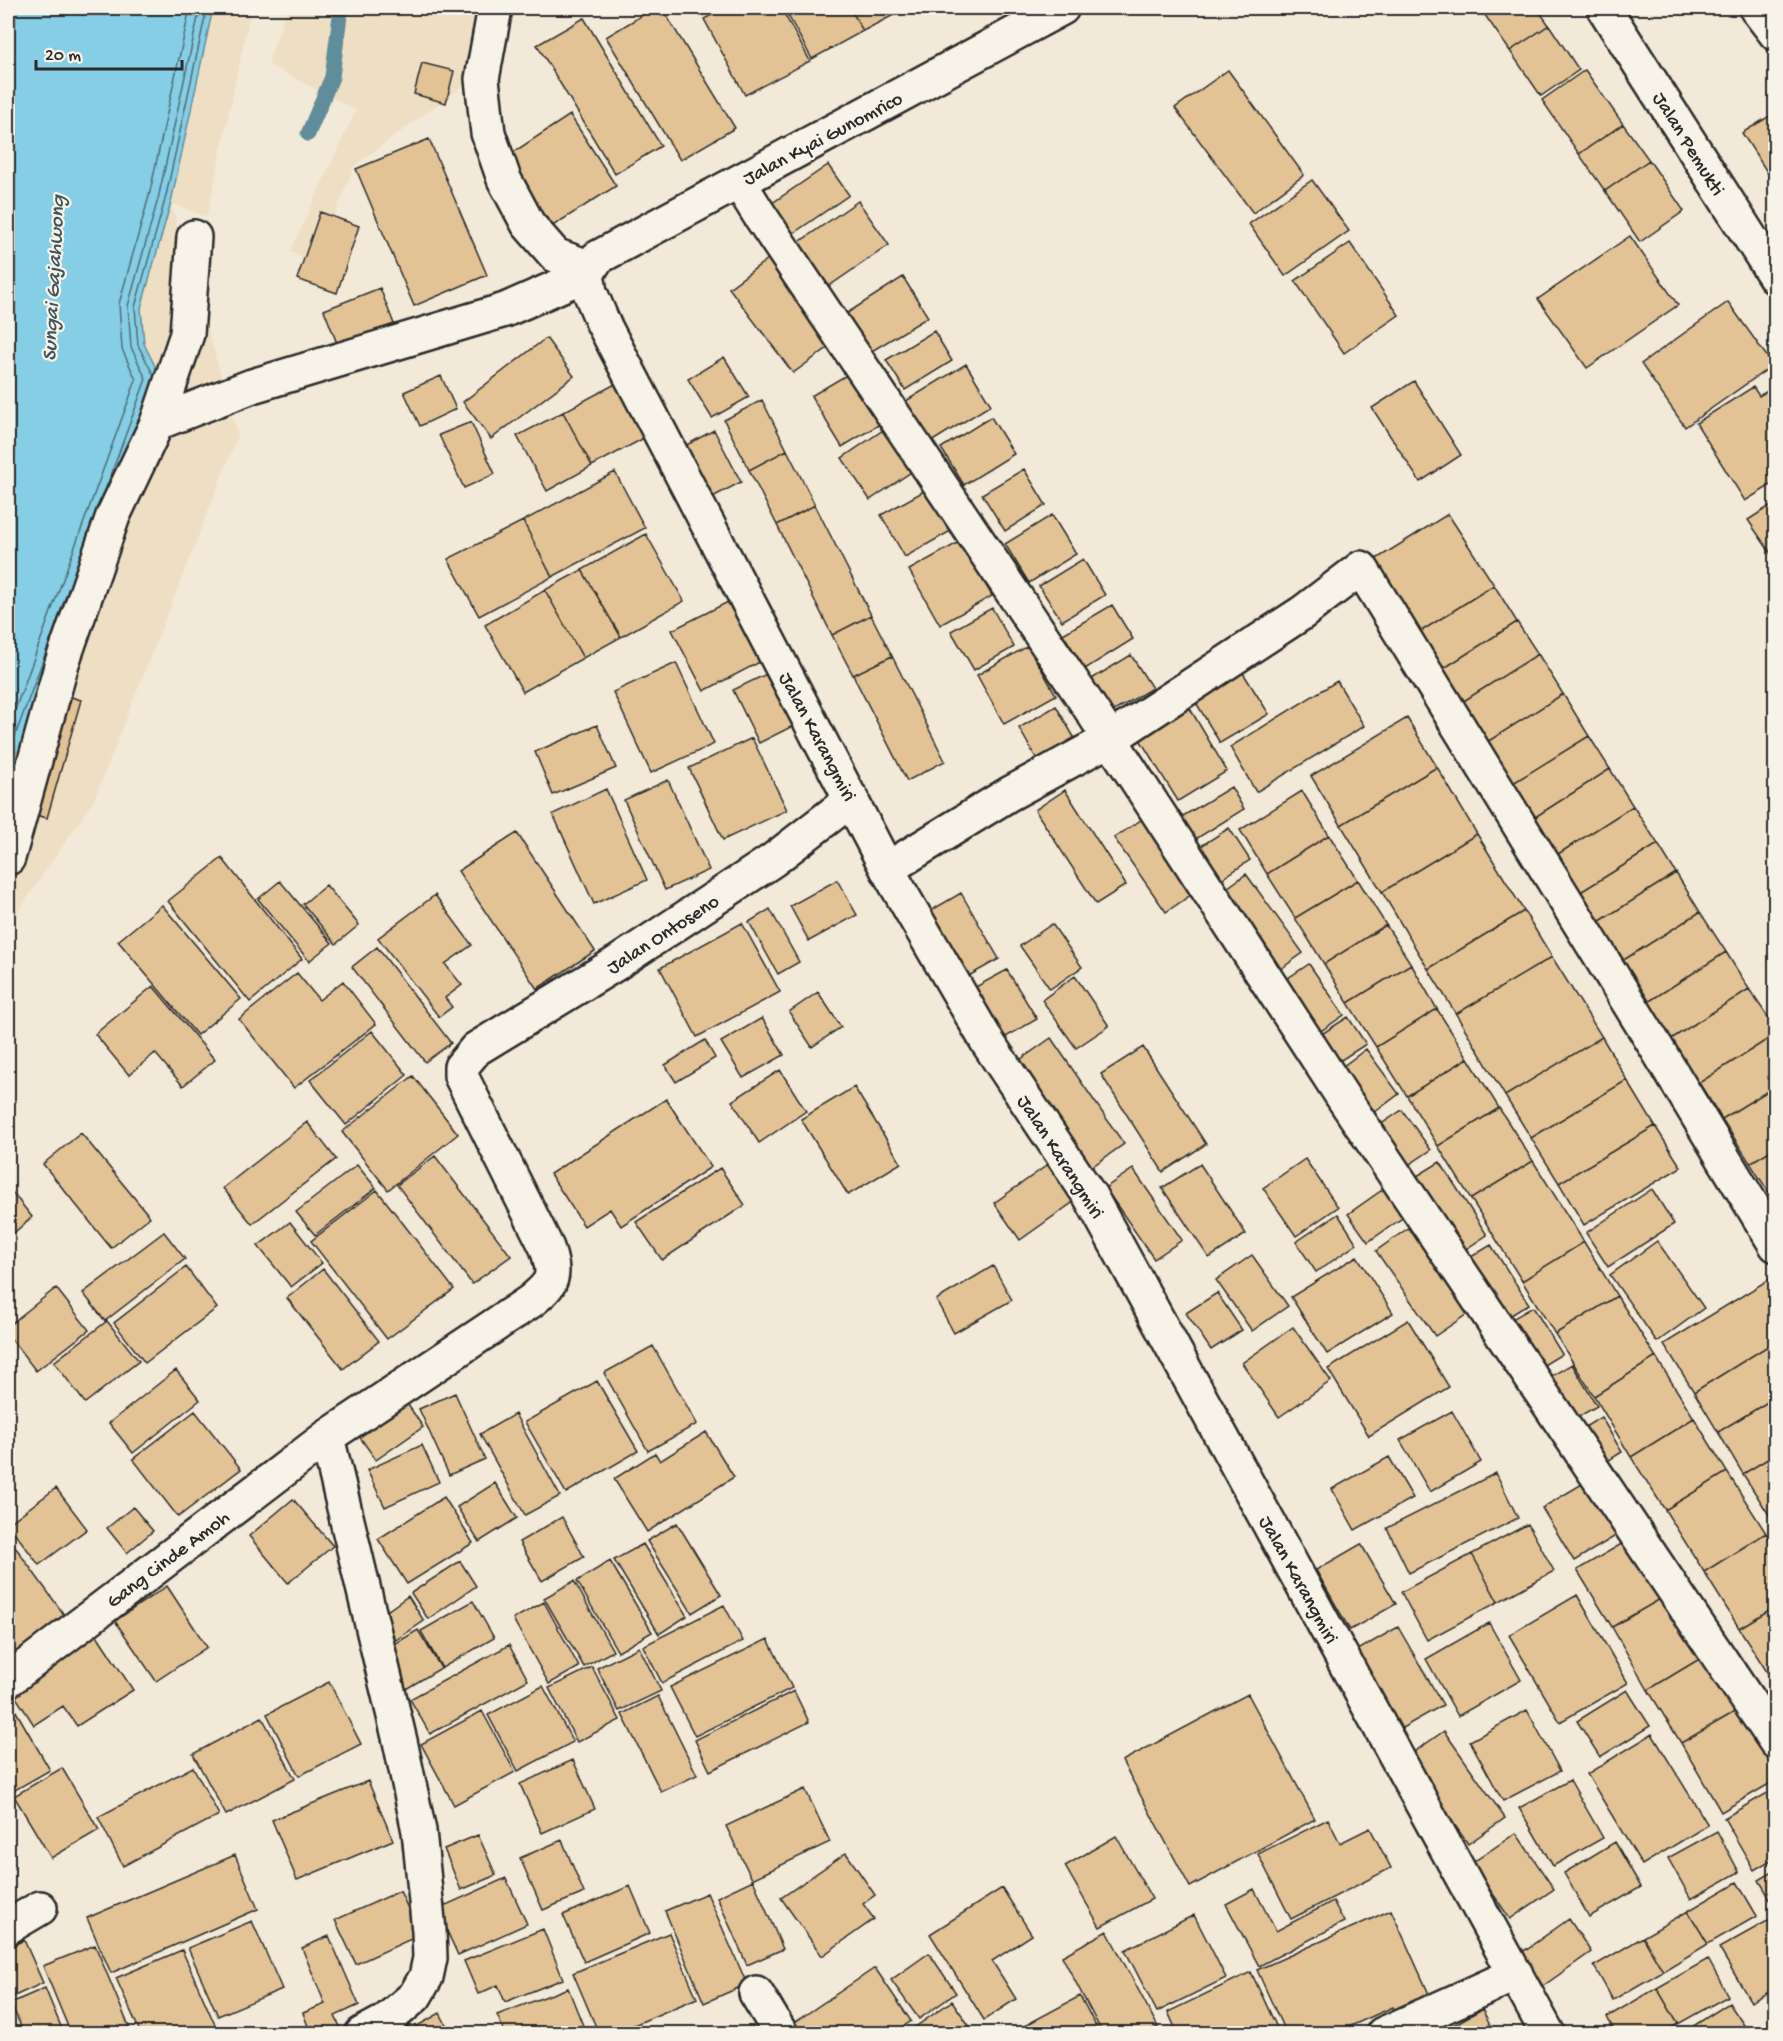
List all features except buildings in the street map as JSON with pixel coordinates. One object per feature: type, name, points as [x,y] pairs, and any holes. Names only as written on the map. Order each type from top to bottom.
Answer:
[{"type":"street","points":[[495,8],[482,79],[488,133],[504,179],[528,224],[555,255],[589,271]]},
{"type":"street","name":"Jalan Kyai Gunomrico","points":[[157,423],[252,386],[505,310],[589,271],[597,258],[1062,8]]},
{"type":"street","name":"Jalan Pemukti","points":[[1604,8],[1774,272]]},
{"type":"street","points":[[1756,8],[1776,34]]},
{"type":"street","points":[[739,182],[1110,739],[1344,1100],[1776,1742]]},
{"type":"street","points":[[8,858],[62,663],[113,516],[157,423],[187,334],[194,237]]},
{"type":"street","name":"Jalan Karangmiri","points":[[589,271],[590,292],[603,323],[887,869],[988,1042],[1090,1196],[1548,2034]]},
{"type":"street","points":[[887,869],[1009,794],[1110,739],[1302,613],[1361,568],[1776,1245]]},
{"type":"street","name":"Jalan Ontoseno","points":[[467,1058],[476,1049],[617,963],[773,860],[852,799]]},
{"type":"street","name":"Gang Cinde Amoh","points":[[8,1680],[327,1437],[547,1288],[554,1270],[547,1248],[461,1076],[461,1067],[467,1058]]},
{"type":"street","points":[[327,1437],[400,1741],[419,1831],[429,1931],[430,1958],[426,1977],[415,1996],[386,2020],[362,2034]]},
{"type":"street","points":[[8,1927],[40,1908]]},
{"type":"street","points":[[1383,2034],[1516,1974]]},
{"type":"street","points":[[756,1993],[781,2034]]},
{"type":"shaded area","points":[[213,8],[251,8],[207,217],[171,203],[238,435],[94,800],[16,914],[8,921],[8,794],[161,378],[144,344],[141,308],[171,202]]},
{"type":"shaded area","points":[[287,8],[488,8],[476,76],[354,166],[316,263],[290,252],[356,110],[268,64]]},
{"type":"water","name":"Sungai Gajahwong","points":[[8,8],[213,8],[171,202],[141,308],[144,344],[161,378],[8,794]]},
{"type":"waterway","points":[[308,134],[332,77],[341,8]]}]
